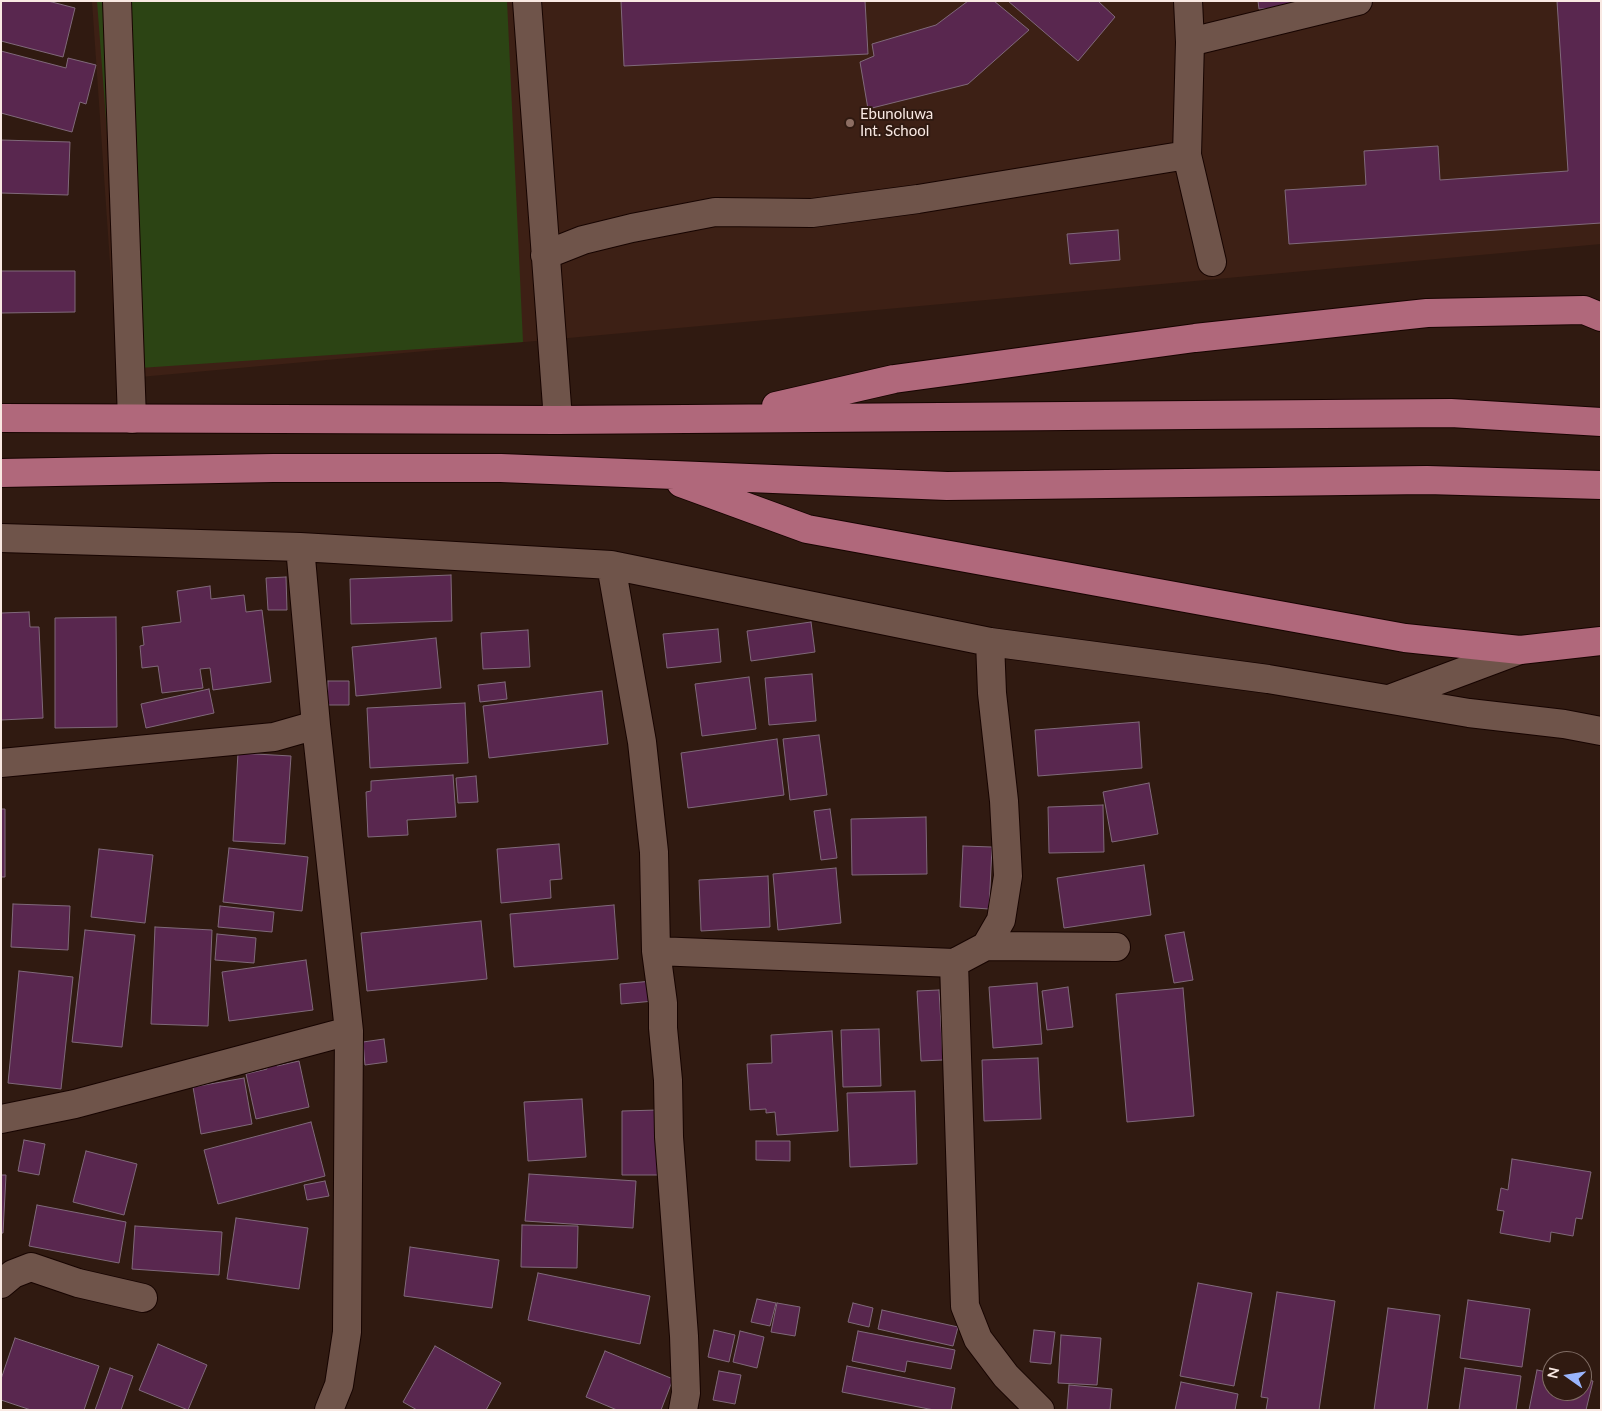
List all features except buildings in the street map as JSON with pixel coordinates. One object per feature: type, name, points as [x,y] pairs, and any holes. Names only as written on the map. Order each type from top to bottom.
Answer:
[{"type":"highway","points":[[725,418],[894,380],[1194,338],[1426,312],[1584,310],[1601,316]]},
{"type":"highway","points":[[1,418],[558,420],[1451,413],[1601,422]]},
{"type":"highway","points":[[1,473],[273,468],[501,468],[947,486],[1427,480],[1601,485]]},
{"type":"highway","points":[[659,475],[807,530],[1396,637],[1520,650],[1601,641]]},
{"type":"street","points":[[117,1],[132,419]]},
{"type":"street","points":[[527,1],[558,420]]},
{"type":"street","points":[[1188,1],[1190,42],[1186,155],[1212,262]]},
{"type":"street","points":[[1190,42],[1358,1]]},
{"type":"street","points":[[545,255],[584,240],[632,228],[715,212],[812,213],[918,199],[1186,155]]},
{"type":"street","points":[[1,538],[300,547],[611,565],[990,642],[1268,679],[1469,713],[1564,724],[1601,731]]},
{"type":"street","points":[[300,547],[316,725],[349,1031],[347,1332],[339,1385],[330,1410]]},
{"type":"street","points":[[611,565],[642,742],[654,852],[656,951],[663,1003],[662,1028],[668,1080],[668,1137],[684,1336],[686,1393],[683,1410]]},
{"type":"street","points":[[986,946],[1001,920],[1008,876],[1004,800],[992,694],[990,642]]},
{"type":"street","points":[[1388,699],[1520,650]]},
{"type":"street","points":[[1,763],[274,736],[316,725]]},
{"type":"street","points":[[656,951],[954,963],[986,946],[1116,947]]},
{"type":"street","points":[[954,963],[965,1306],[978,1339],[1006,1376],[1040,1410]]},
{"type":"street","points":[[1,1119],[75,1104],[349,1031]]},
{"type":"street","points":[[1,1284],[13,1274],[31,1267],[78,1283],[143,1298]]},
{"type":"shaded area","name":"Ebunoluwa Int. School","points":[[92,1],[1601,1],[1601,244],[118,379]]},
{"type":"green space","points":[[97,1],[507,1],[523,342],[125,369]]},
{"type":"place","name":"Ebunoluwa Int. School","points":[[850,123]]}]
